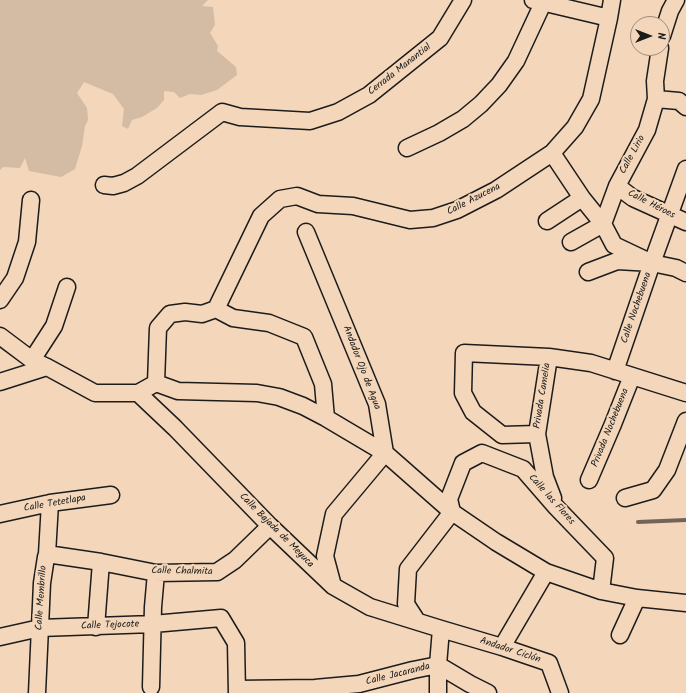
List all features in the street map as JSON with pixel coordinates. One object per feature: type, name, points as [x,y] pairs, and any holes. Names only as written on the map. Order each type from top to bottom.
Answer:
[{"type":"street","name":"Cerrada Manantial","points":[[104,185],[113,186],[124,183],[137,176],[222,112],[240,117],[310,121],[338,112],[369,95],[440,38],[463,0]]},
{"type":"street","name":"Calle Azucena","points":[[216,309],[261,216],[280,199],[297,196],[318,204],[353,206],[410,220],[433,218],[457,210],[496,190],[552,154],[575,127],[591,99],[612,0]]},
{"type":"street","points":[[668,16],[676,0]]},
{"type":"street","points":[[407,148],[439,133],[463,119],[481,104],[499,84],[516,61],[538,1],[609,18]]},
{"type":"street","name":"Calle Lirio","points":[[603,224],[616,186],[647,130],[656,99],[655,81],[659,56]]},
{"type":"street","points":[[656,99],[679,101],[686,108]]},
{"type":"street","name":"Calle Nochebuena","points":[[552,154],[582,198],[603,224],[614,245],[652,264],[615,371]]},
{"type":"street","points":[[652,264],[686,169]]},
{"type":"street","name":"Calle Héroes","points":[[616,186],[633,198],[686,222]]},
{"type":"street","points":[[547,221],[582,198]]},
{"type":"street","points":[[0,300],[15,278],[27,242],[31,200]]},
{"type":"street","points":[[570,242],[603,224]]},
{"type":"street","name":"Andador Ojo de Agua","points":[[306,232],[377,404],[385,453]]},
{"type":"street","points":[[588,272],[617,261],[676,268],[686,273]]},
{"type":"street","points":[[32,360],[54,326],[67,287]]},
{"type":"street","points":[[156,383],[158,328],[170,314],[185,312],[202,314],[216,309],[233,318],[269,323],[304,337],[323,384],[326,418]]},
{"type":"street","points":[[0,336],[32,360],[95,393],[138,393],[156,383],[178,391],[257,393],[279,397],[303,406],[385,453],[452,512],[496,542],[546,572],[601,591],[637,598],[686,603]]},
{"type":"street","points":[[537,434],[502,435],[473,412],[463,393],[464,354],[549,357],[591,363],[686,393]]},
{"type":"street","name":"Privada Camelia","points":[[549,357],[537,434],[545,477],[556,507]]},
{"type":"street","points":[[0,382],[47,367]]},
{"type":"street","name":"Privada Nochebuena","points":[[589,480],[632,376]]},
{"type":"street","name":"Calle Bajada de Meyuca","points":[[138,393],[175,428],[270,526],[333,586],[370,607],[441,629]]},
{"type":"street","points":[[625,498],[653,490],[667,470],[686,421]]},
{"type":"street","points":[[333,586],[325,556],[334,514],[385,453]]},
{"type":"street","name":"Calle las Flores","points":[[452,512],[449,499],[463,463],[482,453],[523,469],[556,507],[605,558],[601,591]]},
{"type":"street","name":"Calle Tetetlapa","points":[[0,514],[50,503],[111,495]]},
{"type":"street","name":"Calle Membrillo","points":[[37,693],[42,583],[47,554],[50,503]]},
{"type":"street","points":[[417,621],[406,604],[408,569],[452,512]]},
{"type":"street","name":"Calle Chalmita","points":[[47,554],[101,562],[156,573],[217,572],[235,560],[270,526]]},
{"type":"street","points":[[96,627],[101,562]]},
{"type":"street","points":[[502,647],[546,572]]},
{"type":"street","points":[[151,687],[152,624],[156,573]]},
{"type":"street","points":[[620,636],[637,598]]},
{"type":"street","name":"Calle Tejocote","points":[[0,637],[40,628],[152,624],[221,618],[236,643],[237,691]]},
{"type":"street","points":[[438,693],[438,665],[441,629]]},
{"type":"street","name":"Andador Ciclón","points":[[441,629],[549,663],[560,693]]},
{"type":"street","points":[[438,665],[488,693]]},
{"type":"street","name":"Calle Jacaranda","points":[[237,691],[315,688],[359,684],[438,665]]},
{"type":"shaded area","points":[[0,0],[208,0],[202,6],[213,7],[215,25],[210,33],[218,46],[217,51],[236,67],[237,75],[217,90],[201,95],[190,94],[180,98],[174,92],[164,91],[164,100],[157,108],[142,117],[132,120],[128,129],[122,126],[124,109],[113,94],[84,82],[77,93],[87,108],[88,120],[85,126],[82,146],[75,169],[61,177],[29,171],[25,158],[20,168],[3,167],[0,170]]},
{"type":"waterway","points":[[638,522],[686,520]]}]
